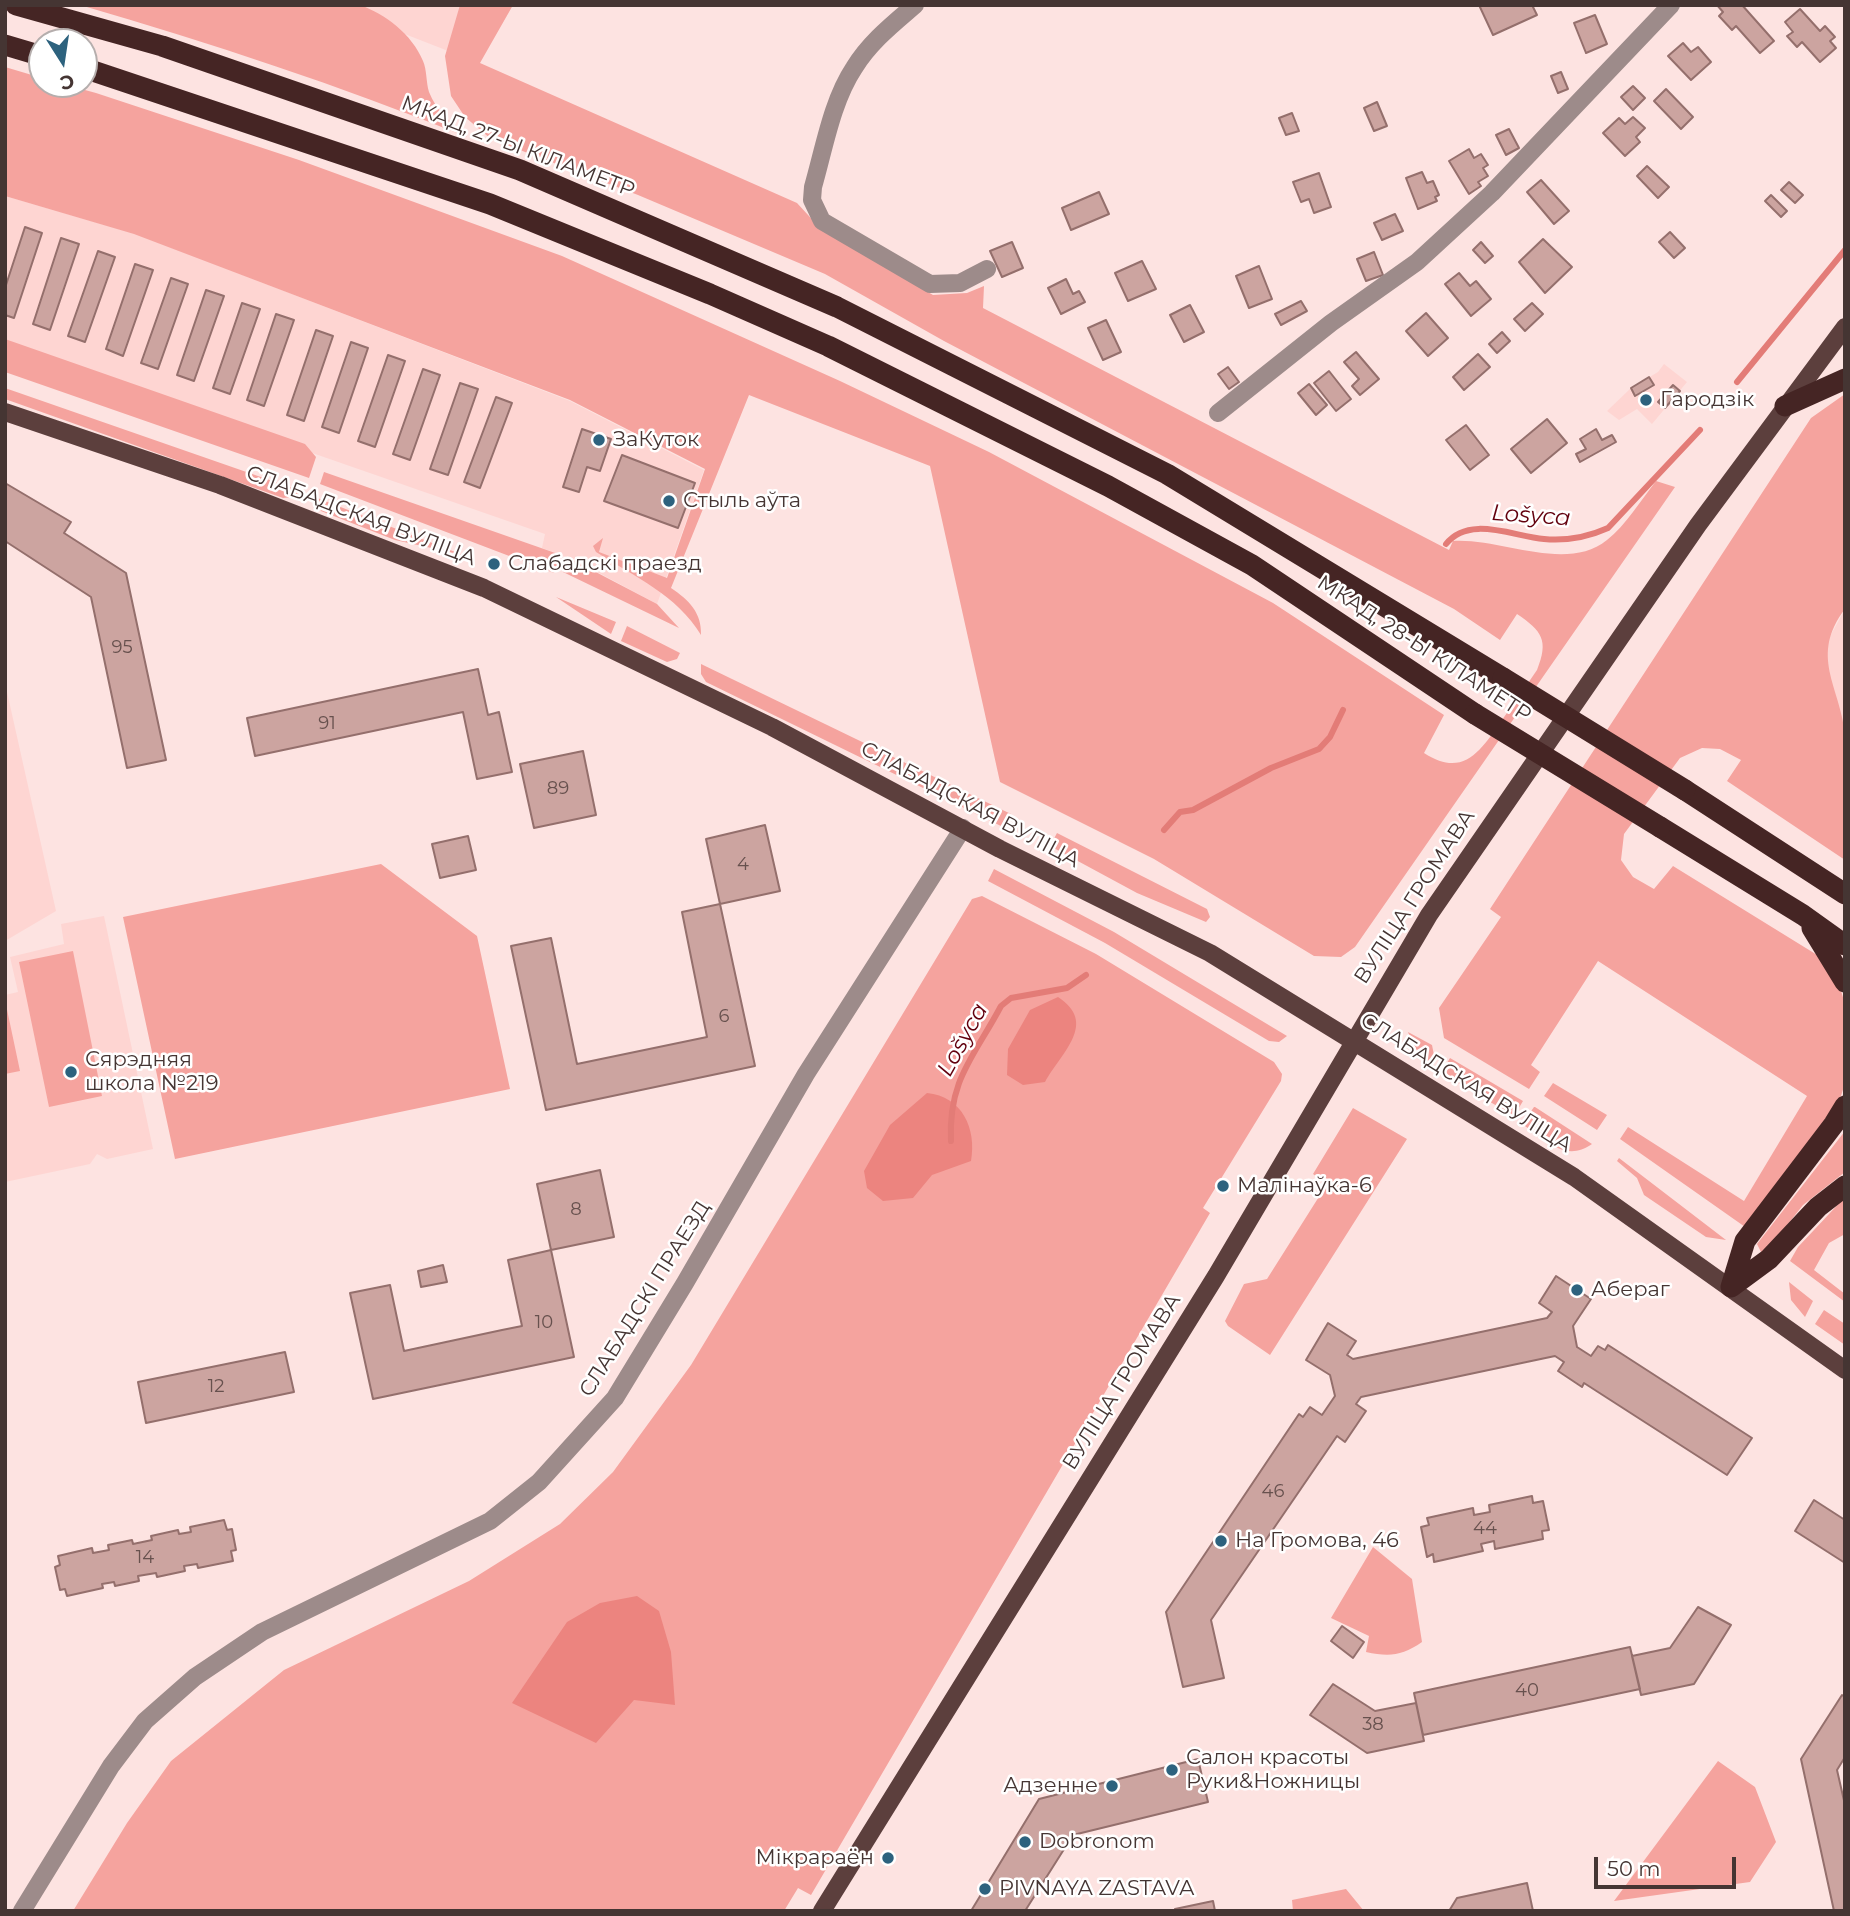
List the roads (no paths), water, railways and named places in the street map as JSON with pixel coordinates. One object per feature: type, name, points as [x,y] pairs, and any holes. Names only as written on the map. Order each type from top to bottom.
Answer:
[{"type":"highway","name":"МКАД, 27-Ы КІЛАМЕТР","points":[[16,5],[162,46],[520,170],[836,307],[985,379]]},
{"type":"highway","points":[[5,46],[28,52]]},
{"type":"highway","name":"МКАД, 28-Ы КІЛАМЕТР","points":[[98,73],[490,204],[710,294],[828,346],[966,414],[1108,486],[1252,565],[1475,713],[1803,915],[1845,945]]},
{"type":"highway","name":"МКАД, 28-Ы КІЛАМЕТР","points":[[985,379],[1167,474],[1685,790],[1845,894]]},
{"type":"highway","points":[[1786,406],[1845,379]]},
{"type":"highway","points":[[1803,915],[1845,982]]},
{"type":"highway","points":[[1731,1287],[1745,1241],[1835,1124],[1845,1105]]},
{"type":"highway","points":[[1731,1287],[1769,1259],[1818,1207],[1845,1186]]},
{"type":"main road","name":"ВУЛІЦА ГРОМАВА","points":[[822,1911],[1216,1276],[1353,1039],[1495,814],[1698,525],[1845,327]]},
{"type":"main road","name":"СЛАБАДСКАЯ ВУЛІЦА","points":[[5,412],[220,485],[460,578],[772,727],[962,828],[1210,953],[1574,1177],[1845,1370]]},
{"type":"street","points":[[915,5],[876,38],[852,69],[836,109],[813,187],[812,200],[822,221],[930,284],[960,283],[987,269]]},
{"type":"street","points":[[1217,413],[1331,323],[1418,262],[1492,193],[1671,5]]},
{"type":"street","name":"СЛАБАДСКІ ПРАЕЗД","points":[[22,1911],[111,1766],[145,1721],[195,1676],[262,1632],[490,1521],[539,1482],[615,1398],[806,1074],[962,828]]},
{"type":"waterway","name":"Lošyca","points":[[1737,382],[1845,250]]},
{"type":"waterway","name":"Lošyca","points":[[1446,544],[1456,535],[1479,529],[1560,539],[1577,538],[1608,528],[1700,430]]},
{"type":"waterway","name":"Lošyca","points":[[1164,830],[1180,812],[1193,810],[1271,768],[1319,749],[1330,737],[1343,710]]},
{"type":"waterway","name":"Lošyca","points":[[951,1141],[951,1120],[958,1085],[1001,1006],[1011,998],[1067,988],[1086,975]]},
{"type":"place","name":"Гародзік","points":[[1646,400]]},
{"type":"place","name":"ЗаКуток","points":[[599,440]]},
{"type":"place","name":"Стыль аўта","points":[[669,501]]},
{"type":"place","name":"Слабадскі праезд","points":[[494,564]]},
{"type":"place","name":"Сярэдняя школа №219","points":[[71,1072]]},
{"type":"place","name":"Малінаўка-6","points":[[1223,1186]]},
{"type":"place","name":"Абераг","points":[[1577,1290]]},
{"type":"place","name":"На Громова, 46","points":[[1221,1541]]},
{"type":"place","name":"Салон красоты Руки&Ножницы","points":[[1172,1770]]},
{"type":"place","name":"Адзенне","points":[[1112,1786]]},
{"type":"place","name":"Dobronom","points":[[1025,1842]]},
{"type":"place","name":"Мікрараён","points":[[888,1858]]},
{"type":"place","name":"PIVNAYA ZASTAVA","points":[[985,1889]]}]
